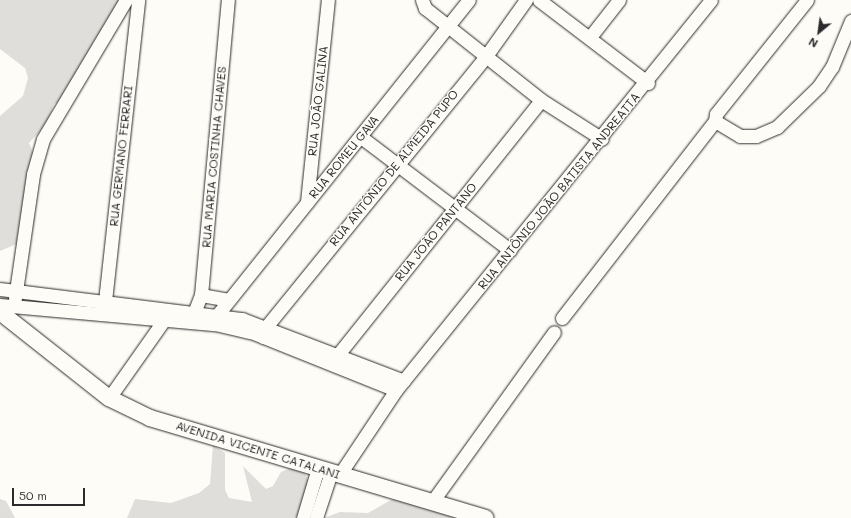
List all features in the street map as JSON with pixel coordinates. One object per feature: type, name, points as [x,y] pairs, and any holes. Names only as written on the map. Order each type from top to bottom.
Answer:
[{"type":"main road","name":"AVENIDA VICENTE CATALANI","points":[[0,312],[46,352],[109,398],[150,418],[485,518]]},
{"type":"main road","name":"AVENIDA VICENTE CATALANI","points":[[0,326],[46,352]]},
{"type":"street","points":[[16,307],[14,290],[32,174],[43,139],[126,0]]},
{"type":"street","name":"RUA GERMANO FERRARI","points":[[104,307],[138,0]]},
{"type":"street","name":"RUA MARIA COSTINHA CHAVES","points":[[194,313],[201,295],[228,0]]},
{"type":"street","name":"RUA JOÃO GALINA","points":[[307,202],[328,0]]},
{"type":"street","points":[[422,0],[425,8],[541,100],[602,139]]},
{"type":"street","name":"RUA ROMEU GAVA","points":[[217,319],[229,300],[449,27],[469,0]]},
{"type":"street","name":"RUA ANTÔNIO DE ALMEIDA PUPO","points":[[264,332],[397,163],[486,56],[526,0]]},
{"type":"street","points":[[539,0],[590,37],[648,83]]},
{"type":"street","points":[[590,37],[619,0]]},
{"type":"street","name":"RUA ANTÔNIO JOÃO BATISTA ANDREATTA","points":[[330,471],[648,83],[711,0]]},
{"type":"street","points":[[562,318],[807,0]]},
{"type":"street","points":[[715,118],[740,136],[756,136],[777,127],[819,86],[851,21]]},
{"type":"street","name":"RUA JOÃO PANTANO","points":[[334,360],[541,100]]},
{"type":"street","points":[[361,137],[456,207],[510,250]]},
{"type":"street","points":[[0,289],[14,290],[104,307],[164,320],[217,319]]},
{"type":"street","points":[[201,295],[229,300]]},
{"type":"street","points":[[0,305],[16,307],[104,307],[194,313],[264,332],[400,386]]},
{"type":"street","points":[[109,398],[164,320]]},
{"type":"street","points":[[432,502],[554,332]]},
{"type":"street","points":[[303,518],[330,471]]},
{"type":"street","points":[[316,518],[330,471]]},
{"type":"shaded area","points":[[0,0],[121,0],[64,100],[54,104],[47,123],[29,143],[38,165],[34,223],[26,240],[0,251],[0,116],[23,96],[28,78],[25,68],[0,49]]},
{"type":"shaded area","points":[[213,445],[225,453],[225,490],[229,498],[252,502],[243,466],[266,489],[273,486],[281,472],[291,468],[304,471],[309,482],[308,498],[296,518],[127,518],[135,499],[171,503],[199,493],[210,484]]},
{"type":"shaded area","points":[[406,497],[466,518],[324,518],[340,512],[368,513],[391,500]]},
{"type":"shaded area","points":[[0,499],[6,501],[15,518],[0,518]]}]
